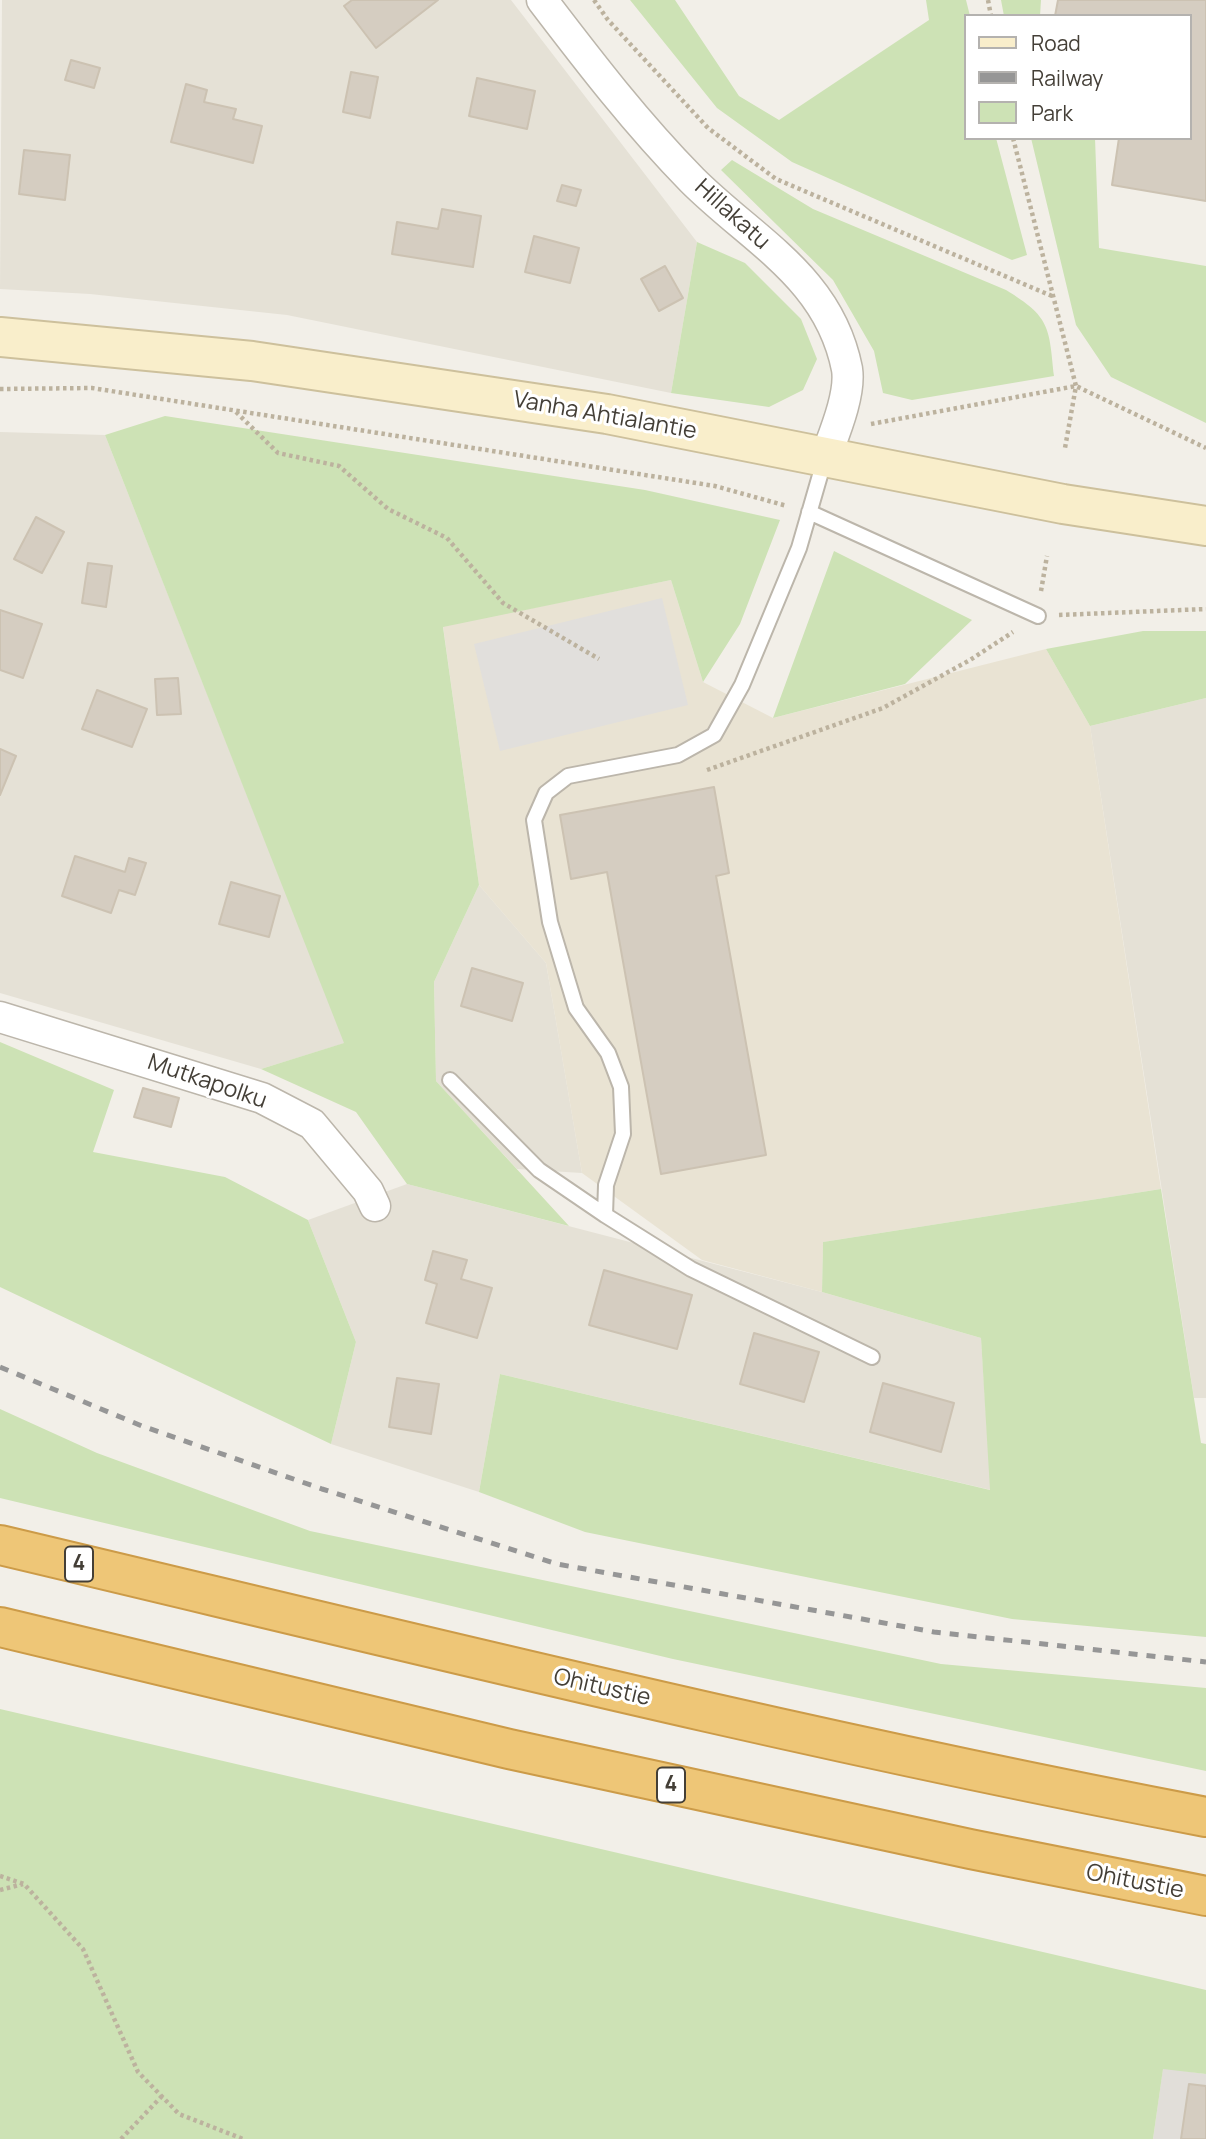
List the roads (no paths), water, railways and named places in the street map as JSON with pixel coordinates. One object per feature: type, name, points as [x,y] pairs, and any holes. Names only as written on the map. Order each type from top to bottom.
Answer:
[{"type":"highway","name":"Ohitustie","points":[[0,1545],[954,1768],[1206,1817]]},
{"type":"highway","name":"Ohitustie","points":[[0,1627],[509,1749],[957,1847],[1206,1896]]},
{"type":"street","name":"Hillakatu","points":[[542,0],[615,96],[694,181],[804,279],[831,320],[847,372],[840,418],[825,457]]},
{"type":"street","name":"Vanha Ahtialantie","points":[[0,337],[266,363],[607,414],[1063,505],[1206,526]]},
{"type":"street","name":"Mutkapolku","points":[[0,1017],[262,1098],[312,1124],[368,1191],[375,1206]]},
{"type":"lane","points":[[606,1215],[606,1185],[624,1134],[621,1087],[608,1053],[576,1007],[550,922],[534,820],[545,793],[568,776],[678,755],[714,735],[742,685],[799,548],[825,457]]},
{"type":"lane","points":[[809,512],[1038,616]]},
{"type":"lane","points":[[450,1080],[539,1170],[606,1215],[691,1269],[872,1357]]},
{"type":"railway","points":[[0,1367],[142,1426],[322,1489],[557,1564],[934,1632],[1206,1662]]}]
